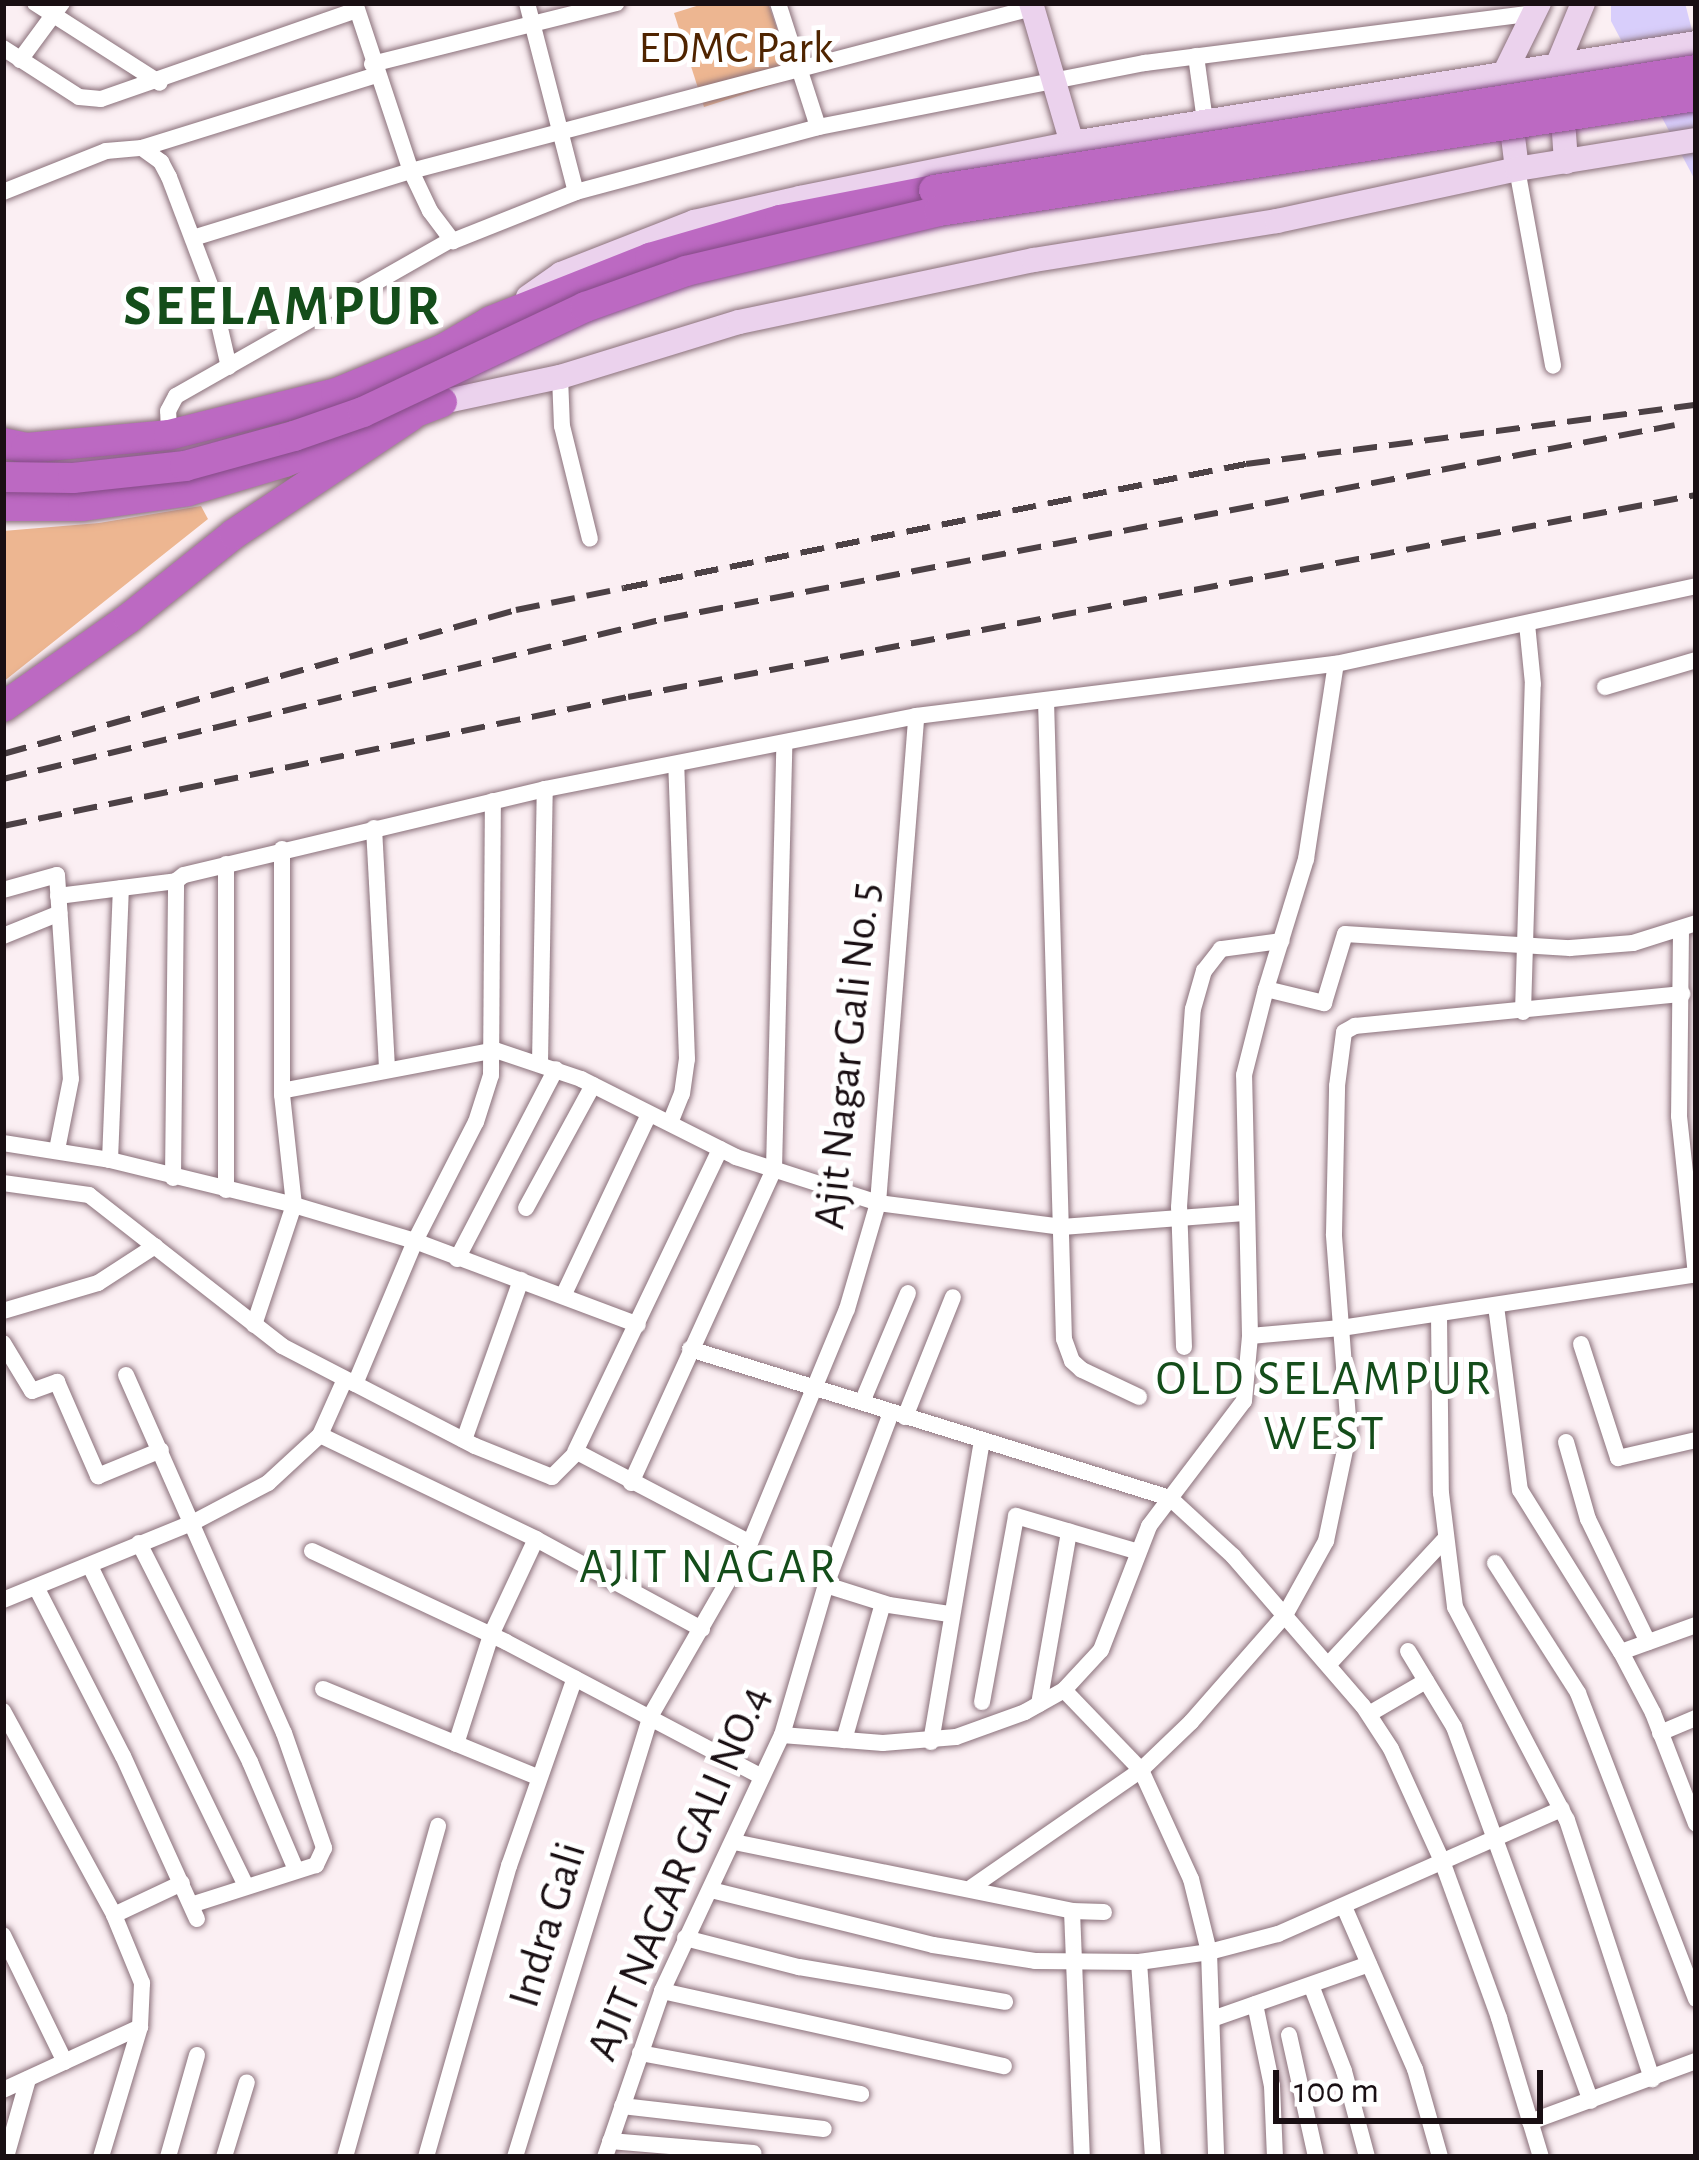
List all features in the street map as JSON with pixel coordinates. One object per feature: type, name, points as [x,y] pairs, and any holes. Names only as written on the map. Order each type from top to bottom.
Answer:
[{"type":"highway","points":[[3,443],[26,448],[169,435],[336,393],[445,348],[491,321],[650,257],[780,220],[934,190],[1696,70]]},
{"type":"highway","points":[[3,477],[73,478],[185,466],[294,436],[363,412],[585,307],[686,271],[939,211],[1696,96]]},
{"type":"highway","points":[[3,506],[83,506],[188,491],[442,402]]},
{"type":"highway","points":[[3,707],[114,630],[234,534],[411,416]]},
{"type":"main road","points":[[1566,162],[1559,61],[1583,3]]},
{"type":"main road","points":[[1031,6],[1072,143]]},
{"type":"main road","points":[[1517,169],[1505,72],[1537,8]]},
{"type":"main road","points":[[491,321],[561,274],[694,222],[1072,143],[1559,61],[1696,43]]},
{"type":"main road","points":[[442,402],[560,377],[739,322],[1034,260],[1343,208],[1517,169],[1696,140]]},
{"type":"street","points":[[35,3],[58,9],[160,83]]},
{"type":"street","points":[[526,3],[564,132],[576,192]]},
{"type":"street","points":[[3,192],[106,151],[142,148],[375,69],[616,3]]},
{"type":"street","points":[[778,3],[818,127]]},
{"type":"street","points":[[3,48],[89,99],[160,83],[356,6],[411,171],[449,241]]},
{"type":"street","points":[[193,238],[411,171],[1031,6]]},
{"type":"street","points":[[169,435],[168,411],[176,396],[449,241],[576,192],[818,127],[1055,80],[1537,8]]},
{"type":"street","points":[[20,59],[58,9]]},
{"type":"street","points":[[1196,56],[1205,121]]},
{"type":"street","points":[[142,148],[161,162],[193,238],[229,368]]},
{"type":"street","points":[[1517,169],[1553,366]]},
{"type":"street","points":[[560,377],[562,426],[590,539]]},
{"type":"street","points":[[3,936],[59,905],[121,888],[176,881],[282,849],[545,789],[916,716],[1336,664],[1696,586]]},
{"type":"street","points":[[1523,1012],[1533,684],[1527,624]]},
{"type":"street","points":[[1605,687],[1696,660]]},
{"type":"street","points":[[782,1735],[931,1742],[984,1729],[1064,1690],[1101,1650],[1136,1551],[1170,1498],[1235,1419],[1249,1378],[1244,1075],[1306,859],[1336,664]]},
{"type":"street","points":[[1046,700],[1067,1351],[1082,1370],[1138,1397]]},
{"type":"street","name":"Ajit Nagar Gali No. 5","points":[[651,1715],[750,1543],[848,1309],[878,1203],[916,716]]},
{"type":"street","points":[[632,1483],[774,1168],[784,745]]},
{"type":"street","points":[[670,1124],[686,1078],[676,764]]},
{"type":"street","points":[[457,1259],[548,1066],[545,789]]},
{"type":"street","points":[[3,1600],[194,1522],[268,1483],[320,1435],[476,1122],[495,1049],[493,801]]},
{"type":"street","points":[[374,828],[387,1069]]},
{"type":"street","points":[[254,1325],[294,1205],[286,1090],[282,849]]},
{"type":"street","points":[[226,864],[226,1190]]},
{"type":"street","points":[[3,890],[57,875],[71,1079],[57,1150]]},
{"type":"street","points":[[173,1178],[176,881]]},
{"type":"street","points":[[110,1160],[121,888]]},
{"type":"street","points":[[1250,1336],[1340,1328],[1696,1274],[1679,1116],[1688,926],[1633,944],[1523,945],[1345,934],[1324,1003],[1265,989]]},
{"type":"street","points":[[1184,1347],[1179,1221],[1184,1088],[1193,1009],[1204,971],[1221,949],[1281,941]]},
{"type":"street","points":[[972,1887],[1141,1770],[1285,1615],[1326,1540],[1349,1430],[1340,1328],[1335,1138],[1344,1031],[1355,1026],[1682,994]]},
{"type":"street","points":[[286,1090],[495,1049],[593,1085],[720,1149],[878,1203],[1062,1226],[1244,1213]]},
{"type":"street","points":[[526,1208],[593,1085]]},
{"type":"street","points":[[564,1294],[650,1114]]},
{"type":"street","points":[[3,1143],[110,1160],[294,1205],[415,1241],[638,1325]]},
{"type":"street","points":[[3,1183],[89,1195],[254,1325],[313,1365],[464,1440],[552,1477],[575,1452],[720,1149]]},
{"type":"street","points":[[3,1311],[98,1283],[155,1246]]},
{"type":"street","points":[[464,1440],[520,1280]]},
{"type":"street","points":[[863,1400],[908,1293]]},
{"type":"street","name":"AJIT NAGAR GALI NO.4","points":[[607,2149],[662,1991],[782,1735],[826,1585],[953,1297]]},
{"type":"street","points":[[1496,1306],[1520,1490],[1621,1652],[1696,1824]]},
{"type":"street","points":[[1438,1314],[1445,1539],[1463,1626],[1562,1809],[1652,2079]]},
{"type":"street","points":[[3,1343],[32,1391],[57,1382],[98,1476],[161,1450]]},
{"type":"street","points":[[1581,1344],[1618,1458],[1696,1440]]},
{"type":"street","points":[[691,1349],[817,1384],[898,1415],[1170,1498],[1285,1615],[1369,1714],[1442,1861],[1541,2157]]},
{"type":"street","points":[[36,1587],[194,1912],[245,1884],[323,1859],[312,1806],[194,1522],[126,1375]]},
{"type":"street","points":[[320,1435],[536,1539],[702,1629]]},
{"type":"street","points":[[931,1742],[982,1440]]},
{"type":"street","points":[[1565,1442],[1588,1519],[1648,1642]]},
{"type":"street","points":[[575,1452],[750,1543]]},
{"type":"street","points":[[982,1702],[1016,1516],[1136,1551]]},
{"type":"street","points":[[1039,1704],[1070,1532]]},
{"type":"street","points":[[457,1744],[491,1636],[536,1539]]},
{"type":"street","points":[[1328,1665],[1445,1539]]},
{"type":"street","points":[[139,1543],[250,1762],[296,1870]]},
{"type":"street","points":[[312,1551],[651,1715],[761,1777]]},
{"type":"street","points":[[1495,1563],[1578,1694],[1696,1999]]},
{"type":"street","points":[[90,1566],[245,1884]]},
{"type":"street","points":[[826,1585],[883,1603],[949,1614]]},
{"type":"street","points":[[844,1740],[883,1603]]},
{"type":"street","points":[[1621,1652],[1696,1625]]},
{"type":"street","points":[[1408,1651],[1454,1727],[1591,2101]]},
{"type":"street","points":[[425,2157],[538,1777],[575,1678]]},
{"type":"street","points":[[1369,1714],[1426,1681]]},
{"type":"street","points":[[323,1689],[538,1777]]},
{"type":"street","points":[[1064,1690],[1141,1770],[1182,1855],[1209,1952],[1215,2018],[1216,2157]]},
{"type":"street","points":[[3,1711],[139,1970],[140,2027],[101,2157]]},
{"type":"street","name":"Indra Gali","points":[[515,2157],[651,1715]]},
{"type":"street","points":[[1660,1733],[1696,1718]]},
{"type":"street","points":[[711,1890],[933,1945],[1075,1964],[1139,1962],[1209,1952],[1345,1909],[1562,1809]]},
{"type":"street","points":[[345,2157],[438,1826]]},
{"type":"street","points":[[734,1842],[1072,1911],[1104,1912]]},
{"type":"street","points":[[114,1915],[182,1883]]},
{"type":"street","points":[[1345,1909],[1415,2069],[1440,2157]]},
{"type":"street","points":[[1072,1911],[1082,2157]]},
{"type":"street","points":[[3,1936],[65,2062]]},
{"type":"street","points":[[685,1938],[799,1966],[1004,2002]]},
{"type":"street","points":[[1139,1962],[1154,2157]]},
{"type":"street","points":[[1215,2018],[1370,1964]]},
{"type":"street","points":[[1311,1984],[1344,2071],[1367,2157]]},
{"type":"street","points":[[662,1991],[1004,2066]]},
{"type":"street","points":[[1255,2004],[1272,2086],[1275,2157]]},
{"type":"street","points":[[3,2090],[140,2027]]},
{"type":"street","points":[[1289,2035],[1316,2157]]},
{"type":"street","points":[[640,2053],[861,2094]]},
{"type":"street","points":[[168,2157],[197,2056]]},
{"type":"street","points":[[1530,2122],[1696,2061]]},
{"type":"street","points":[[6,2157],[28,2079]]},
{"type":"street","points":[[224,2157],[247,2082]]},
{"type":"street","points":[[622,2106],[824,2128]]},
{"type":"street","points":[[607,2149],[754,2152]]},
{"type":"green space","name":"EDMC Park","points":[[706,3],[768,3],[794,78],[704,107],[674,13]]},
{"type":"green space","points":[[201,506],[208,519],[3,682],[3,531],[99,523]]},
{"type":"shaded area","points":[[1611,3],[1685,3],[1696,46],[1696,182],[1611,21]]},
{"type":"railway","points":[[3,754],[516,610],[1246,464],[1696,405]]},
{"type":"railway","points":[[3,779],[664,619],[1675,425]]},
{"type":"railway","points":[[3,826],[628,697],[1696,495]]},
{"type":"district","name":"SEELAMPUR","points":[[283,307]]},
{"type":"district","name":"OLD SELAMPUR WEST","points":[[1325,1408]]},
{"type":"district","name":"AJIT NAGAR","points":[[709,1569]]}]
